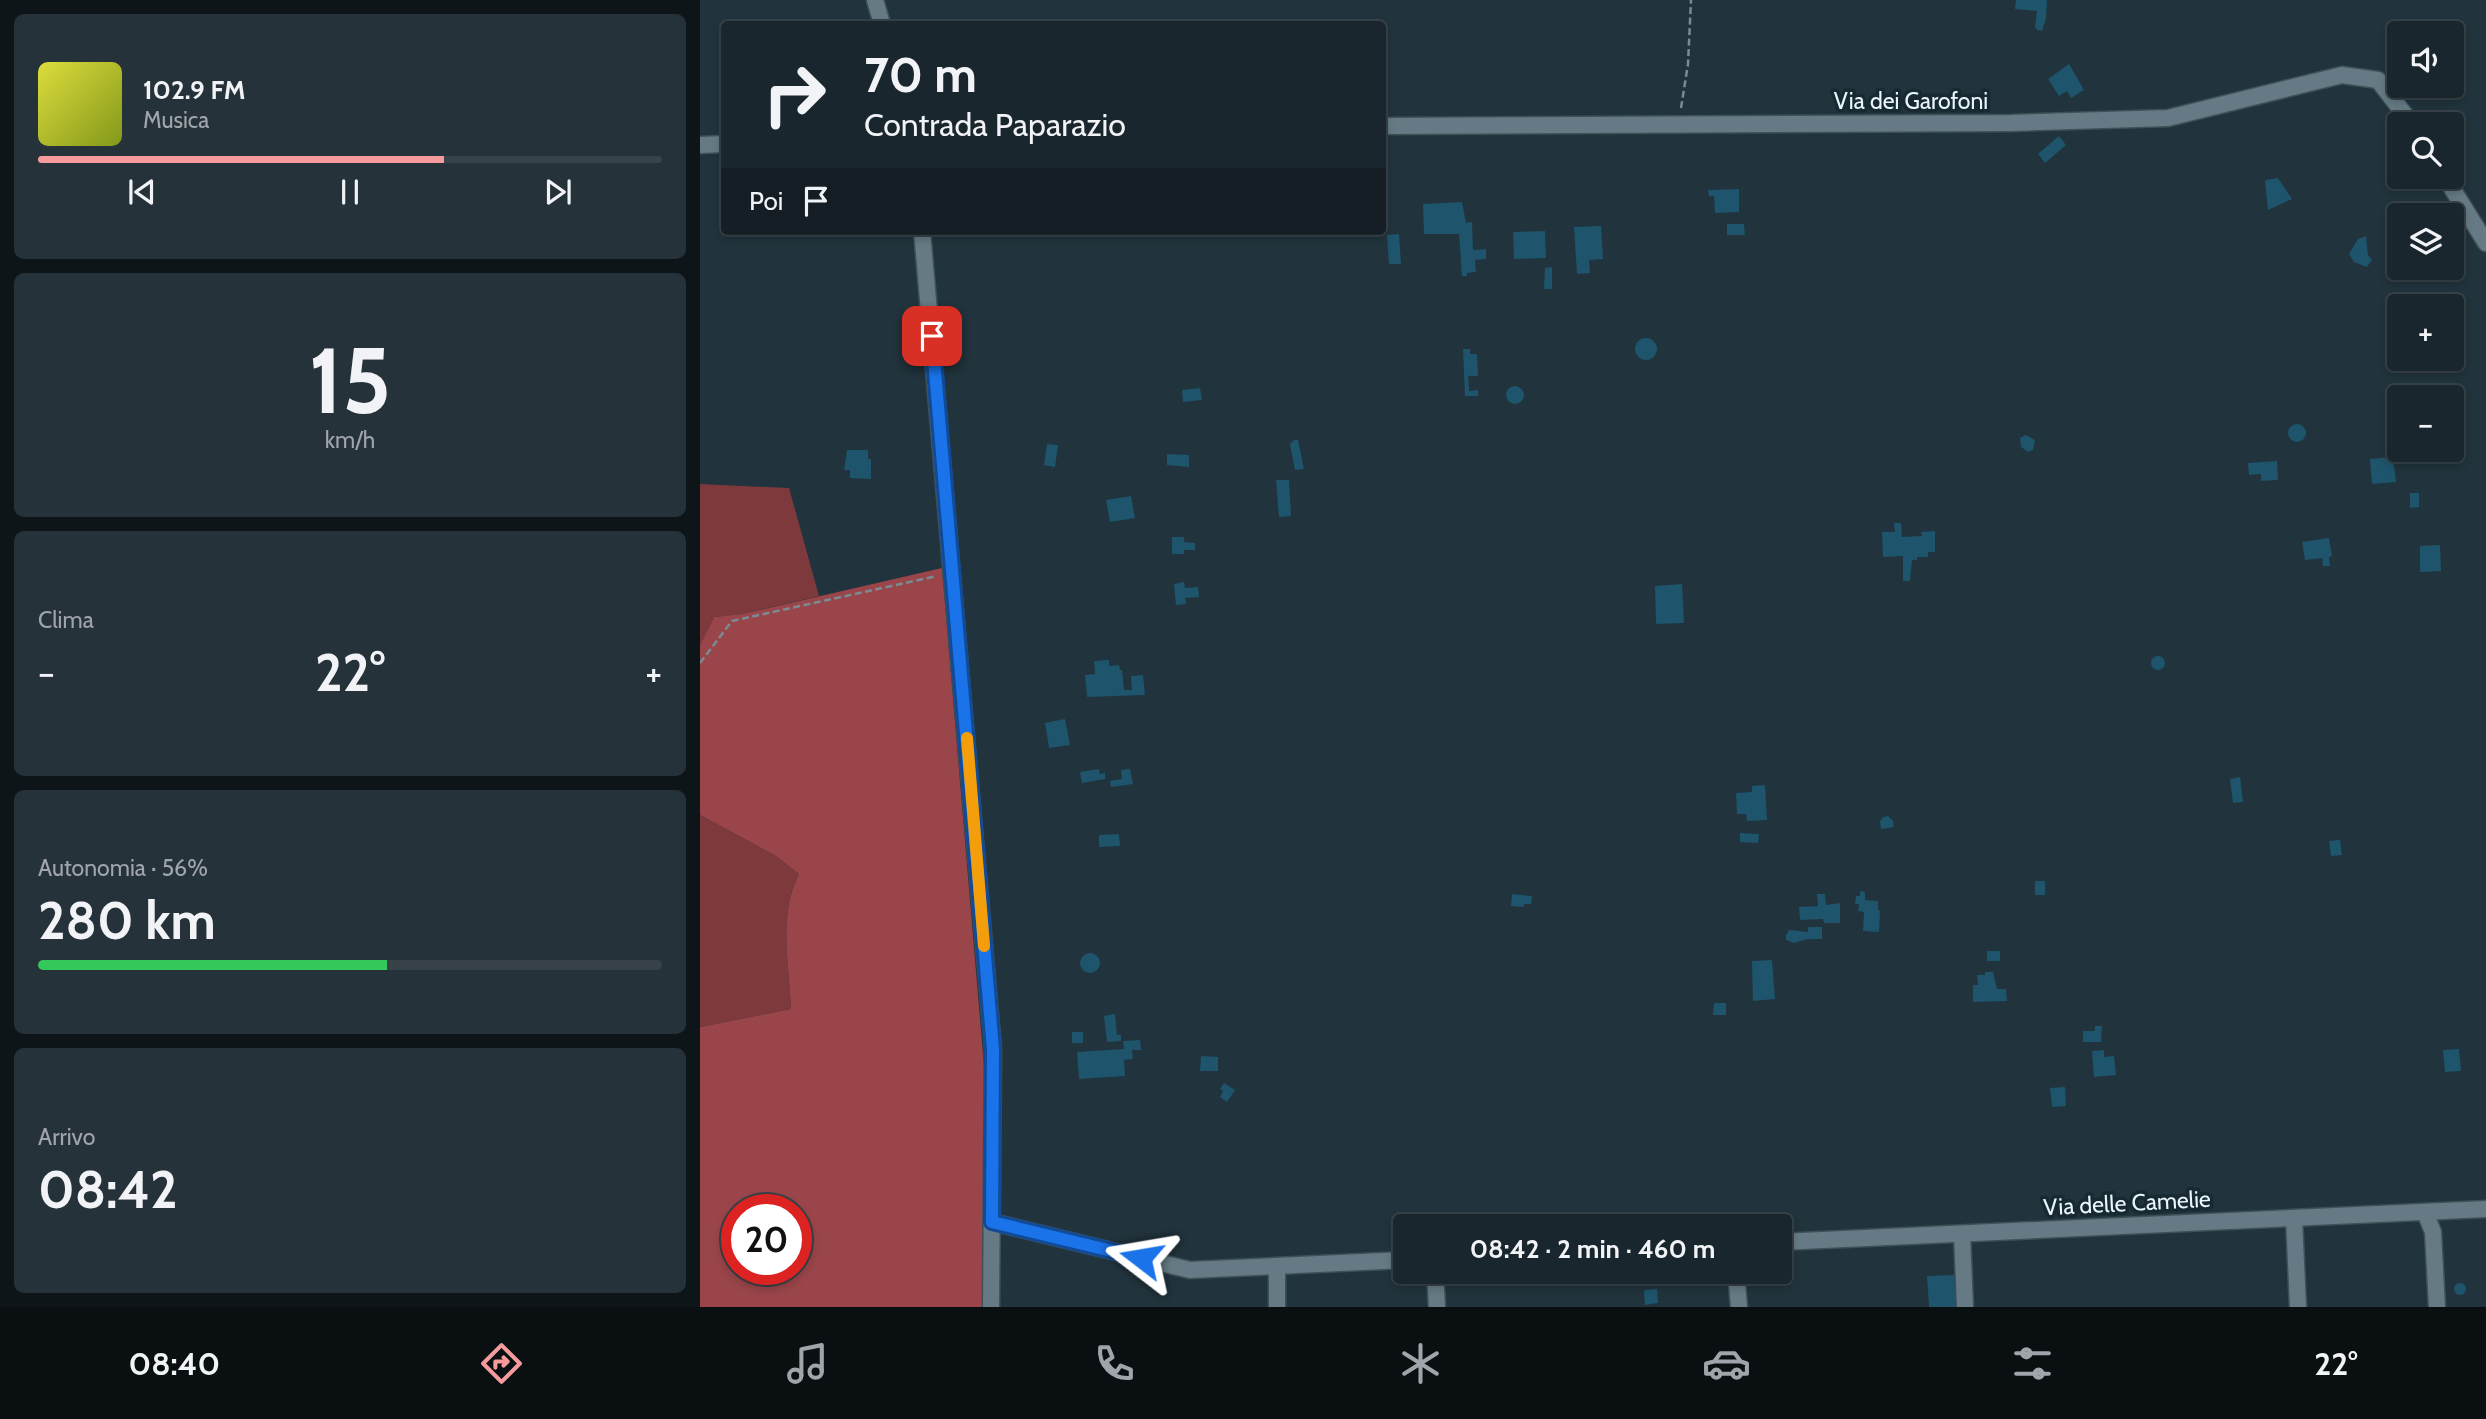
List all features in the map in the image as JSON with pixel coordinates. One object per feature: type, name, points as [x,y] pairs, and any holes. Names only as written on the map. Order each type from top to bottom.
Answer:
[{"type":"street","points":[[875,0],[881,21]]},
{"type":"street","name":"Via dei Garofoni","points":[[1386,126],[2011,122],[2168,118],[2342,75],[2378,80],[2403,112]]},
{"type":"street","points":[[700,145],[721,144]]},
{"type":"street","points":[[2452,189],[2486,243]]},
{"type":"street","points":[[922,235],[993,1049],[991,1307]]},
{"type":"street","name":"Via delle Camelie","points":[[1792,1241],[2486,1209]]},
{"type":"street","points":[[2425,1212],[2433,1232],[2437,1307]]},
{"type":"street","points":[[2294,1218],[2298,1307]]},
{"type":"street","points":[[992,1222],[1190,1270],[1393,1261]]},
{"type":"street","points":[[1962,1234],[1965,1307]]},
{"type":"street","points":[[1277,1266],[1277,1307]]},
{"type":"street","points":[[1436,1284],[1437,1307]]},
{"type":"street","points":[[1737,1284],[1739,1307]]},
{"type":"path","points":[[1679,125],[1688,64],[1691,0]]},
{"type":"path","points":[[700,663],[732,621],[953,572]]},
{"type":"shaded area","points":[[700,484],[789,488],[819,596],[742,614],[714,617],[700,645]]},
{"type":"shaded area","points":[[942,568],[992,1161],[987,1307],[700,1307],[700,1027],[791,1009],[787,923],[793,889],[799,874],[776,856],[700,815],[700,645],[714,617],[742,614]]},
{"type":"shaded area","points":[[700,815],[776,856],[799,874],[793,889],[787,923],[791,1009],[700,1027]]},
{"type":"building","points":[[2016,0],[2047,0],[2042,31],[2035,27],[2037,11],[2015,9]]},
{"type":"building","points":[[2069,64],[2084,90],[2071,98],[2067,91],[2059,96],[2048,79]]},
{"type":"building","points":[[2059,136],[2066,145],[2045,163],[2038,154]]},
{"type":"building","points":[[2278,178],[2292,199],[2268,210],[2265,182]]},
{"type":"building","points":[[1739,189],[1739,212],[1715,213],[1714,196],[1709,196],[1708,190]]},
{"type":"building","points":[[1462,202],[1466,223],[1472,222],[1473,250],[1486,249],[1486,259],[1475,260],[1476,272],[1467,273],[1467,276],[1462,276],[1459,234],[1424,234],[1423,204]]},
{"type":"building","points":[[1727,224],[1744,224],[1745,235],[1727,235]]},
{"type":"building","points":[[1601,226],[1603,259],[1589,260],[1590,273],[1577,274],[1574,227]]},
{"type":"building","points":[[1545,231],[1546,258],[1514,259],[1513,232]]},
{"type":"building","points":[[1399,234],[1401,264],[1389,264],[1387,235]]},
{"type":"building","points":[[2366,236],[2368,255],[2372,260],[2367,267],[2354,262],[2349,254],[2358,239]]},
{"type":"building","points":[[1552,267],[1552,289],[1544,289],[1545,268]]},
{"type":"building","points":[[1646,338],[1654,341],[1657,349],[1654,357],[1646,360],[1638,357],[1635,349],[1638,341]]},
{"type":"building","points":[[1463,349],[1470,349],[1470,354],[1477,354],[1478,376],[1468,376],[1469,391],[1478,390],[1478,396],[1465,396]]},
{"type":"building","points":[[1515,386],[1521,389],[1524,395],[1521,401],[1515,404],[1509,401],[1506,395],[1509,389]]},
{"type":"building","points":[[1200,388],[1202,400],[1183,402],[1182,390]]},
{"type":"building","points":[[2297,424],[2303,427],[2306,433],[2303,439],[2297,442],[2291,439],[2288,433],[2291,427]]},
{"type":"building","points":[[2026,435],[2035,440],[2033,450],[2028,452],[2021,447],[2020,438]]},
{"type":"building","points":[[1298,440],[1304,469],[1295,470],[1290,444]]},
{"type":"building","points":[[1047,444],[1058,445],[1055,467],[1044,465]]},
{"type":"building","points":[[847,450],[868,450],[871,479],[850,478],[850,470],[844,470]]},
{"type":"building","points":[[1167,454],[1189,455],[1189,467],[1167,465]]},
{"type":"building","points":[[2387,458],[2387,462],[2394,462],[2396,482],[2372,484],[2370,459]]},
{"type":"building","points":[[2277,461],[2278,480],[2261,481],[2261,474],[2249,475],[2248,463]]},
{"type":"building","points":[[1276,480],[1289,480],[1291,516],[1279,517]]},
{"type":"building","points":[[2410,493],[2419,493],[2419,507],[2410,508]]},
{"type":"building","points":[[1131,496],[1135,518],[1110,522],[1106,500]]},
{"type":"building","points":[[1894,523],[1901,523],[1902,537],[1922,536],[1921,532],[1935,531],[1935,552],[1928,552],[1928,557],[1912,560],[1910,581],[1903,581],[1903,556],[1883,557],[1882,532],[1895,532]]},
{"type":"building","points":[[1172,537],[1184,537],[1184,542],[1195,543],[1195,550],[1172,554]]},
{"type":"building","points":[[2329,538],[2332,556],[2329,557],[2330,566],[2323,566],[2322,558],[2305,560],[2302,542]]},
{"type":"building","points":[[2440,545],[2441,571],[2420,572],[2420,546]]},
{"type":"building","points":[[1184,582],[1185,588],[1198,587],[1199,597],[1185,598],[1186,604],[1176,605],[1174,584]]},
{"type":"building","points":[[1682,584],[1684,623],[1656,624],[1655,586]]},
{"type":"building","points":[[2158,656],[2163,658],[2163,668],[2158,670],[2153,668],[2151,663],[2153,658]]},
{"type":"building","points":[[1109,660],[1109,666],[1119,665],[1122,670],[1124,690],[1132,690],[1131,676],[1143,675],[1145,695],[1087,697],[1085,675],[1095,674],[1094,661]]},
{"type":"building","points":[[1065,719],[1070,745],[1049,748],[1045,723]]},
{"type":"building","points":[[1099,769],[1100,774],[1105,773],[1105,779],[1082,783],[1080,772]]},
{"type":"building","points":[[1130,769],[1133,784],[1111,787],[1110,781],[1122,779],[1121,770]]},
{"type":"building","points":[[2240,777],[2243,802],[2233,803],[2230,779]]},
{"type":"building","points":[[1765,785],[1767,820],[1747,821],[1746,814],[1737,814],[1736,793],[1752,792],[1752,786]]},
{"type":"building","points":[[1888,816],[1894,827],[1881,829],[1880,821]]},
{"type":"building","points":[[1740,833],[1759,834],[1758,843],[1740,842]]},
{"type":"building","points":[[1119,834],[1120,846],[1099,847],[1099,835]]},
{"type":"building","points":[[2340,840],[2342,855],[2331,856],[2329,841]]},
{"type":"building","points":[[2035,881],[2045,881],[2045,895],[2035,895]]},
{"type":"building","points":[[1860,891],[1865,892],[1865,900],[1878,901],[1879,932],[1863,931],[1864,912],[1858,911],[1859,904],[1855,904]]},
{"type":"building","points":[[1512,894],[1532,896],[1531,904],[1524,904],[1524,907],[1511,906]]},
{"type":"building","points":[[1817,894],[1825,894],[1826,905],[1840,903],[1840,923],[1824,923],[1823,919],[1800,920],[1799,907],[1818,906]]},
{"type":"building","points":[[1808,927],[1822,927],[1822,939],[1807,939],[1794,943],[1786,940],[1789,930],[1808,932]]},
{"type":"building","points":[[1987,951],[2000,951],[2000,961],[1987,961]]},
{"type":"building","points":[[1090,953],[1097,956],[1100,963],[1097,970],[1090,973],[1083,970],[1080,963],[1083,956]]},
{"type":"building","points":[[1772,960],[1775,999],[1753,1001],[1752,961]]},
{"type":"building","points":[[1985,972],[1993,972],[1997,989],[2006,989],[2007,1001],[1973,1002],[1973,985],[1978,985],[1977,975],[1985,975]]},
{"type":"building","points":[[1714,1003],[1726,1003],[1726,1015],[1713,1015]]},
{"type":"building","points":[[1115,1014],[1117,1035],[1121,1035],[1121,1041],[1107,1042],[1104,1016]]},
{"type":"building","points":[[2095,1026],[2102,1026],[2101,1042],[2083,1042],[2083,1031],[2095,1031]]},
{"type":"building","points":[[1072,1032],[1083,1032],[1083,1043],[1072,1043]]},
{"type":"building","points":[[1140,1040],[1141,1050],[1132,1050],[1133,1059],[1124,1060],[1125,1076],[1079,1079],[1077,1052],[1124,1049],[1123,1041]]},
{"type":"building","points":[[2459,1049],[2461,1071],[2445,1072],[2443,1050]]},
{"type":"building","points":[[2104,1050],[2104,1057],[2114,1056],[2116,1075],[2094,1077],[2092,1051]]},
{"type":"building","points":[[1201,1056],[1218,1057],[1218,1071],[1200,1071]]},
{"type":"building","points":[[1224,1083],[1235,1090],[1227,1102],[1220,1097],[1223,1091],[1220,1089]]},
{"type":"building","points":[[2065,1087],[2066,1106],[2052,1107],[2050,1088]]},
{"type":"building","points":[[1954,1275],[1956,1307],[1929,1307],[1927,1276]]},
{"type":"building","points":[[2455,1284],[2465,1284],[2465,1294],[2455,1294]]},
{"type":"building","points":[[1657,1289],[1658,1303],[1645,1305],[1644,1290]]},
{"type":"slow traffic","points":[[967,738],[984,946]]},
{"type":"route","points":[[932,336],[993,1049],[992,1222],[1141,1258]]}]
